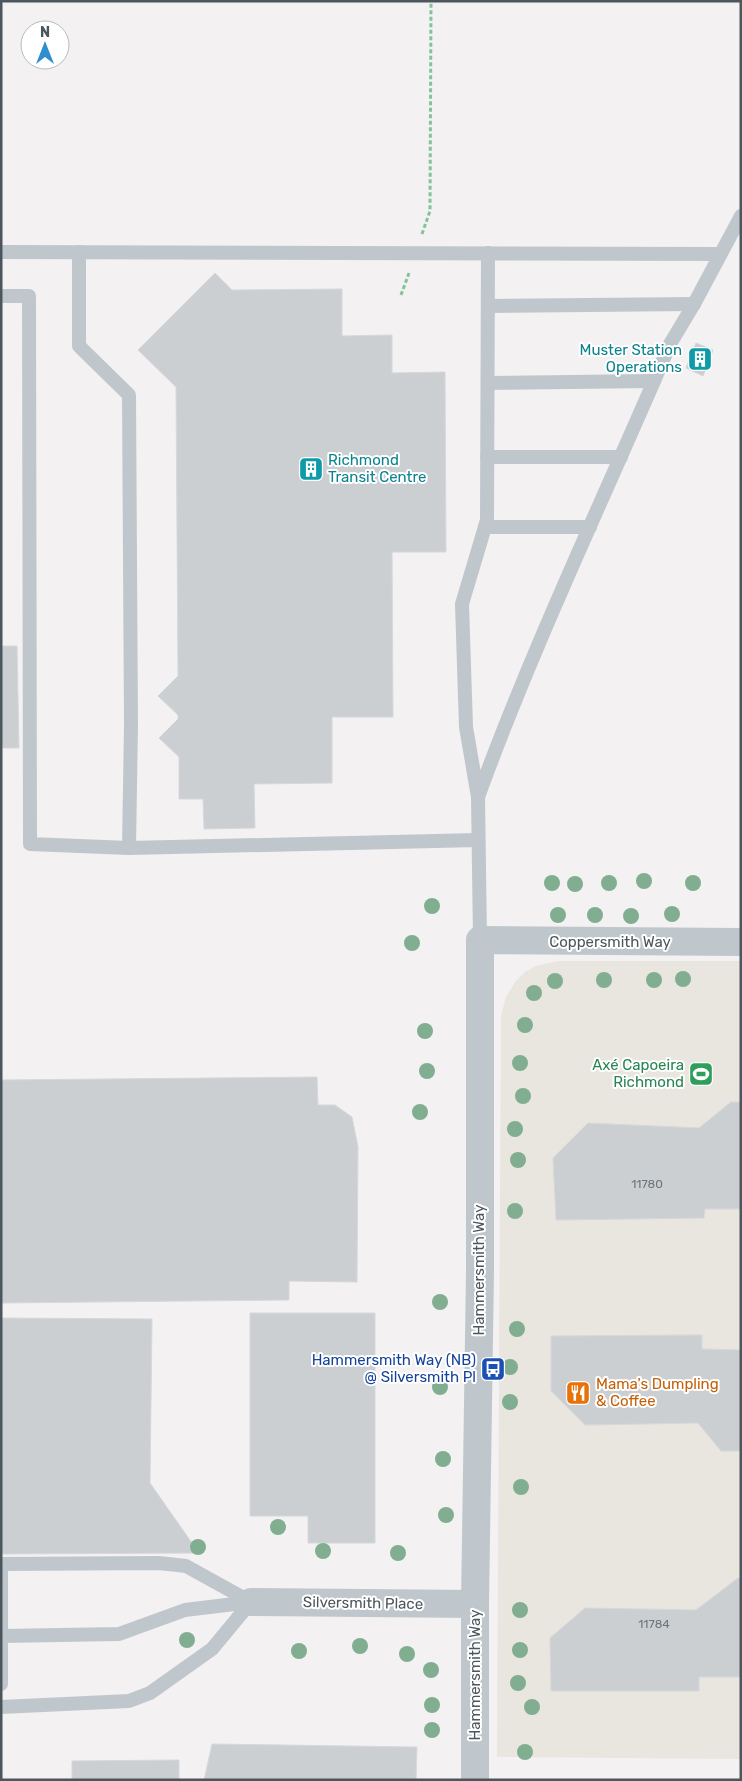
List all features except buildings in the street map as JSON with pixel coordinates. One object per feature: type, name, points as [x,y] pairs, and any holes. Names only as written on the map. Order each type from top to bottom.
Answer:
[{"type":"street","name":"Coppersmith Way","points":[[480,940],[741,942]]},
{"type":"street","name":"Hammersmith Way","points":[[475,1780],[475,1604],[480,1271],[480,940]]},
{"type":"street","name":"Silversmith Place","points":[[251,1602],[475,1604]]},
{"type":"lane","points":[[478,797],[500,736],[536,648],[670,344],[694,304],[741,216]]},
{"type":"lane","points":[[1,252],[720,254]]},
{"type":"lane","points":[[80,252],[79,346],[130,395],[131,725],[129,848]]},
{"type":"lane","points":[[480,940],[478,797],[466,727],[462,604],[487,520],[488,253]]},
{"type":"lane","points":[[1,296],[29,296],[30,844],[129,848],[478,840]]},
{"type":"lane","points":[[488,306],[694,304]]},
{"type":"lane","points":[[488,382],[654,381]]},
{"type":"lane","points":[[487,457],[621,456]]},
{"type":"lane","points":[[485,527],[590,528]]},
{"type":"lane","points":[[1,1684],[1,1564],[159,1563],[186,1566],[251,1602]]},
{"type":"lane","points":[[1,1636],[119,1634],[185,1610],[251,1602]]},
{"type":"lane","points":[[1,1707],[129,1702],[150,1693],[212,1649],[251,1602]]},
{"type":"path","points":[[401,295],[430,211],[431,1]]},
{"type":"shaded area","points":[[559,961],[741,961],[741,1759],[497,1757],[501,1016],[506,997],[515,982],[525,972],[536,966]]},
{"type":"place","name":"Muster Station Operations","points":[[700,359]]},
{"type":"place","name":"Richmond Transit Centre","points":[[311,469]]},
{"type":"place","name":"Axé Capoeira Richmond","points":[[701,1074]]},
{"type":"place","name":"Hammersmith Way (NB) @ Silversmith Pl","points":[[493,1369]]},
{"type":"place","name":"Mama's Dumpling & Coffee","points":[[578,1393]]}]
